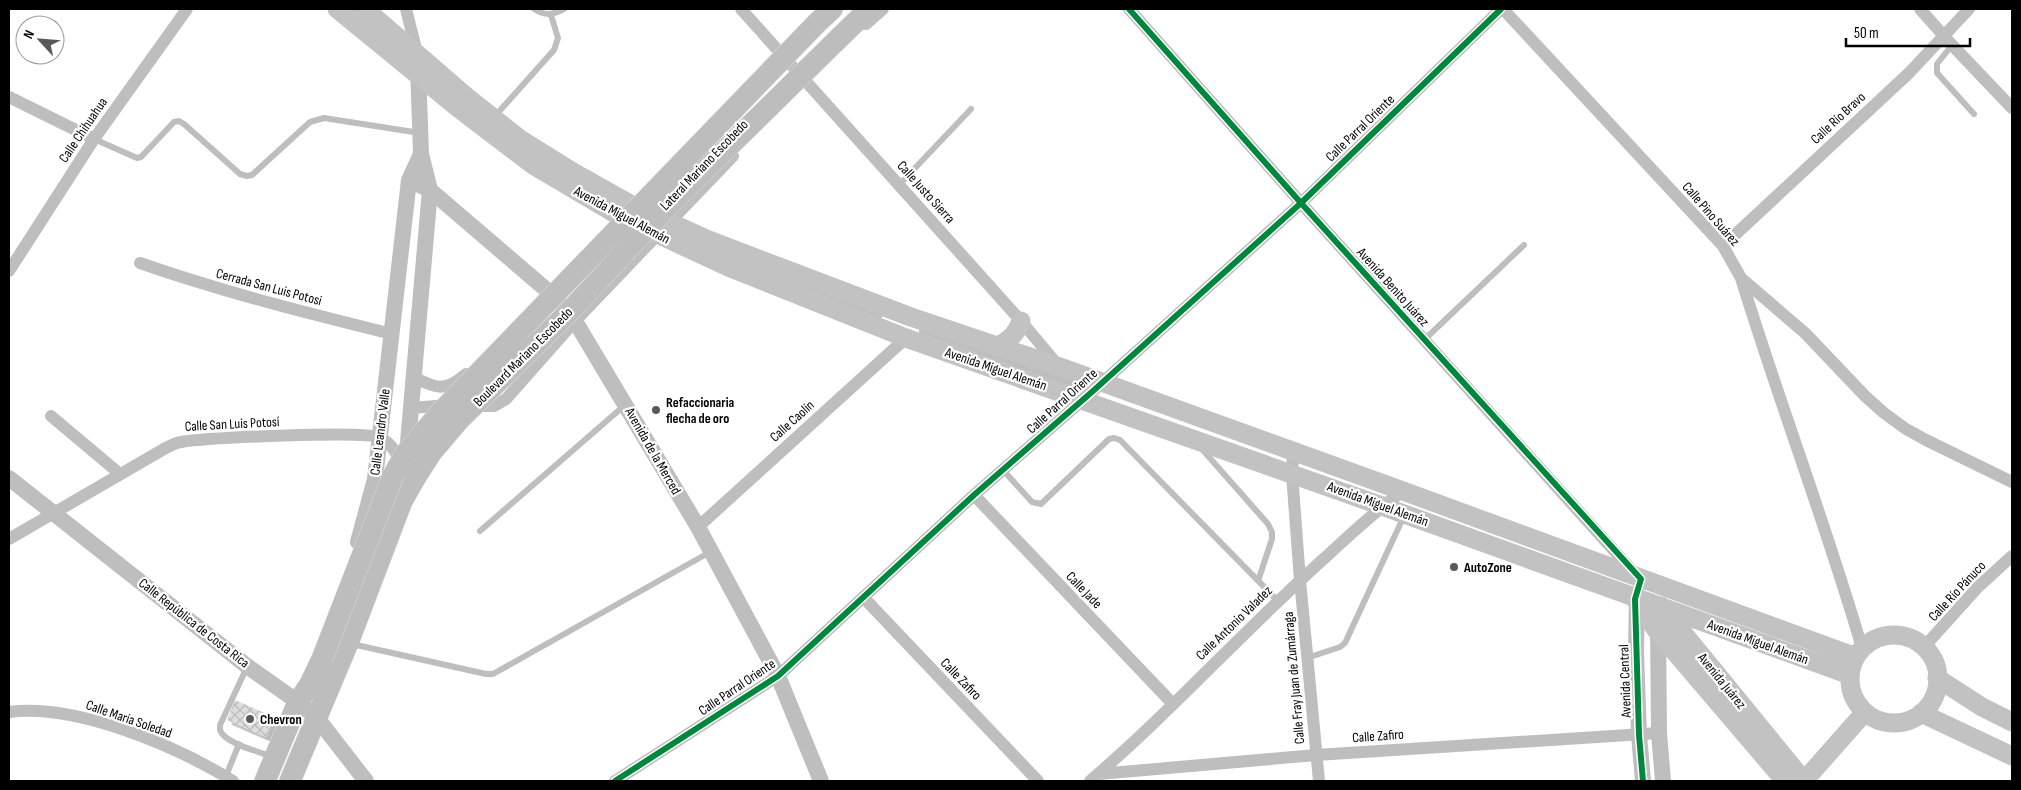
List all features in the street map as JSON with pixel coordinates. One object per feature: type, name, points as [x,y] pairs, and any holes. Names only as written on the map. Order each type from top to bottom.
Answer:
[{"type":"main road","name":"Avenida Miguel Alemán","points":[[337,9],[493,119],[573,172],[624,210]]},
{"type":"main road","name":"Boulevard Mariano Escobedo","points":[[290,781],[348,643],[402,501],[431,453],[459,420],[572,309],[664,210],[831,51],[869,9]]},
{"type":"main road","name":"Avenida Miguel Alemán","points":[[366,15],[479,126],[533,165],[665,228],[728,267],[912,333],[1293,452],[1640,580],[1667,588],[1856,660]]},
{"type":"main road","name":"Boulevard Mariano Escobedo","points":[[265,781],[298,702],[310,684],[322,659],[384,498],[405,454],[439,414],[818,17]]},
{"type":"main road","name":"Avenida Miguel Alemán","points":[[665,228],[706,239],[760,261],[996,347],[1060,367],[1093,391],[1192,438],[1635,599],[1856,660]]},
{"type":"main road","points":[[996,347],[1011,338],[1017,331],[1021,321]]},
{"type":"main road","name":"Avenida Juárez","points":[[1640,580],[1804,781]]},
{"type":"main road","name":"Avenida Juárez","points":[[1635,599],[1657,631],[1786,781]]},
{"type":"main road","points":[[1886,636],[1900,636],[1913,640],[1924,648],[1931,656],[1937,678],[1933,698],[1921,713],[1913,718],[1893,723],[1882,722],[1865,712],[1857,704],[1852,694],[1856,660],[1873,640],[1886,636]]},
{"type":"main road","points":[[1937,678],[1982,707],[2012,722]]},
{"type":"main road","points":[[1804,781],[1865,712]]},
{"type":"main road","points":[[1921,713],[2012,756]]},
{"type":"street","name":"Calle Chihuahua","points":[[9,271],[94,139],[187,9]]},
{"type":"street","name":"Calle Leandro Valle","points":[[402,501],[412,408],[430,190],[420,154],[417,64],[406,9]]},
{"type":"street","name":"Calle Justo Sierra","points":[[741,9],[1021,321],[1072,382],[1093,391]]},
{"type":"street","name":"Lateral Mariano Escobedo","points":[[412,408],[451,405],[488,407],[499,404],[575,321],[806,82],[831,51],[883,9]]},
{"type":"street","name":"Avenida Benito Juárez","points":[[1129,9],[1640,580]]},
{"type":"street","name":"Calle Parral Oriente","points":[[615,781],[778,676],[974,496],[1301,203],[1502,9]]},
{"type":"street","name":"Calle Pino Suárez","points":[[1502,9],[1723,246],[1741,278],[1805,333],[1865,396],[1906,429],[2012,482]]},
{"type":"street","points":[[1920,9],[2012,108]]},
{"type":"street","name":"Calle Río Bravo","points":[[1723,246],[1909,73],[1948,41],[1969,9]]},
{"type":"street","points":[[818,17],[800,38],[806,50],[816,56],[831,51]]},
{"type":"street","name":"Lateral Mariano Escobedo","points":[[414,377],[436,387],[451,385],[460,380],[550,292],[624,210],[780,52],[818,17]]},
{"type":"street","points":[[9,97],[94,139]]},
{"type":"street","name":"Calle Leandro Valle","points":[[298,702],[312,656],[357,543],[375,479],[409,180],[420,154]]},
{"type":"street","name":"Avenida de la Merced","points":[[409,180],[430,190],[550,292],[575,321],[698,527],[778,676],[821,781]]},
{"type":"street","name":"Cerrada San Luis Potosi","points":[[140,263],[240,296],[392,334]]},
{"type":"street","points":[[1741,278],[1780,402],[1838,567],[1856,660]]},
{"type":"street","name":"Calle Caolín","points":[[698,527],[912,333]]},
{"type":"street","points":[[51,416],[120,474]]},
{"type":"street","name":"Calle San Luis Potosí","points":[[9,539],[157,452],[179,442],[244,437],[349,435],[380,437]]},
{"type":"street","points":[[380,437],[398,455],[402,501]]},
{"type":"street","name":"Calle Fray Juan de Zumárraga","points":[[1293,452],[1292,474],[1300,580],[1319,781]]},
{"type":"street","name":"Calle República de Costa Rica","points":[[9,478],[317,718],[366,781]]},
{"type":"street","name":"Calle Antonio Valadez","points":[[1095,778],[1300,580],[1382,506],[1403,491]]},
{"type":"street","name":"Calle Jade","points":[[974,496],[1173,704]]},
{"type":"street","name":"Calle Río Pánuco","points":[[1924,648],[1978,587],[2012,556]]},
{"type":"street","name":"Avenida Central","points":[[1640,580],[1635,599],[1639,735],[1643,781]]},
{"type":"street","points":[[1663,781],[1657,631],[1660,606],[1667,588]]},
{"type":"street","name":"Calle Zafiro","points":[[863,597],[1038,781]]},
{"type":"street","name":"Calle María Soledad","points":[[9,712],[63,713],[108,725],[156,742],[229,779]]},
{"type":"street","name":"Calle Zafiro","points":[[1095,778],[1316,756],[1660,733]]},
{"type":"lane","points":[[352,9],[366,15]]},
{"type":"lane","points":[[534,9],[542,14],[551,15],[564,9]]},
{"type":"lane","points":[[493,119],[554,50],[558,38],[551,15]]},
{"type":"lane","points":[[374,27],[487,122],[558,171],[609,201]]},
{"type":"lane","points":[[1948,41],[1938,64],[1937,73],[1974,114]]},
{"type":"lane","points":[[899,185],[971,108]]},
{"type":"lane","points":[[94,139],[137,158],[141,157],[174,122],[179,121],[240,174],[247,176],[252,175],[310,122],[324,118],[420,133]]},
{"type":"lane","points":[[665,228],[710,249]]},
{"type":"lane","points":[[1424,340],[1524,245]]},
{"type":"lane","points":[[754,267],[890,319]]},
{"type":"lane","points":[[912,333],[1072,382]]},
{"type":"lane","points":[[480,532],[626,404]]},
{"type":"lane","points":[[1192,438],[1268,524],[1272,532],[1272,539],[1258,581]]},
{"type":"lane","points":[[1003,470],[1032,502],[1041,504],[1109,439],[1120,440],[1278,601]]},
{"type":"lane","points":[[1307,658],[1340,646],[1345,642],[1405,514]]},
{"type":"lane","points":[[348,643],[493,674],[710,552]]},
{"type":"lane","points":[[248,666],[220,725],[221,735],[275,758]]},
{"type":"lane","points":[[229,779],[239,744]]},
{"type":"building","name":"Chevron","points":[[235,700],[274,717],[266,737],[227,720]]},
{"type":"cycle path","points":[[1129,9],[1301,203],[1641,579],[1635,599],[1639,735],[1643,781]]},
{"type":"cycle path","points":[[615,781],[778,676],[974,495],[1093,391],[1301,203],[1501,9]]},
{"type":"place","name":"Refaccionaria flecha de oro","points":[[656,410]]},
{"type":"place","name":"AutoZone","points":[[1454,567]]},
{"type":"place","name":"Chevron","points":[[250,719]]}]
